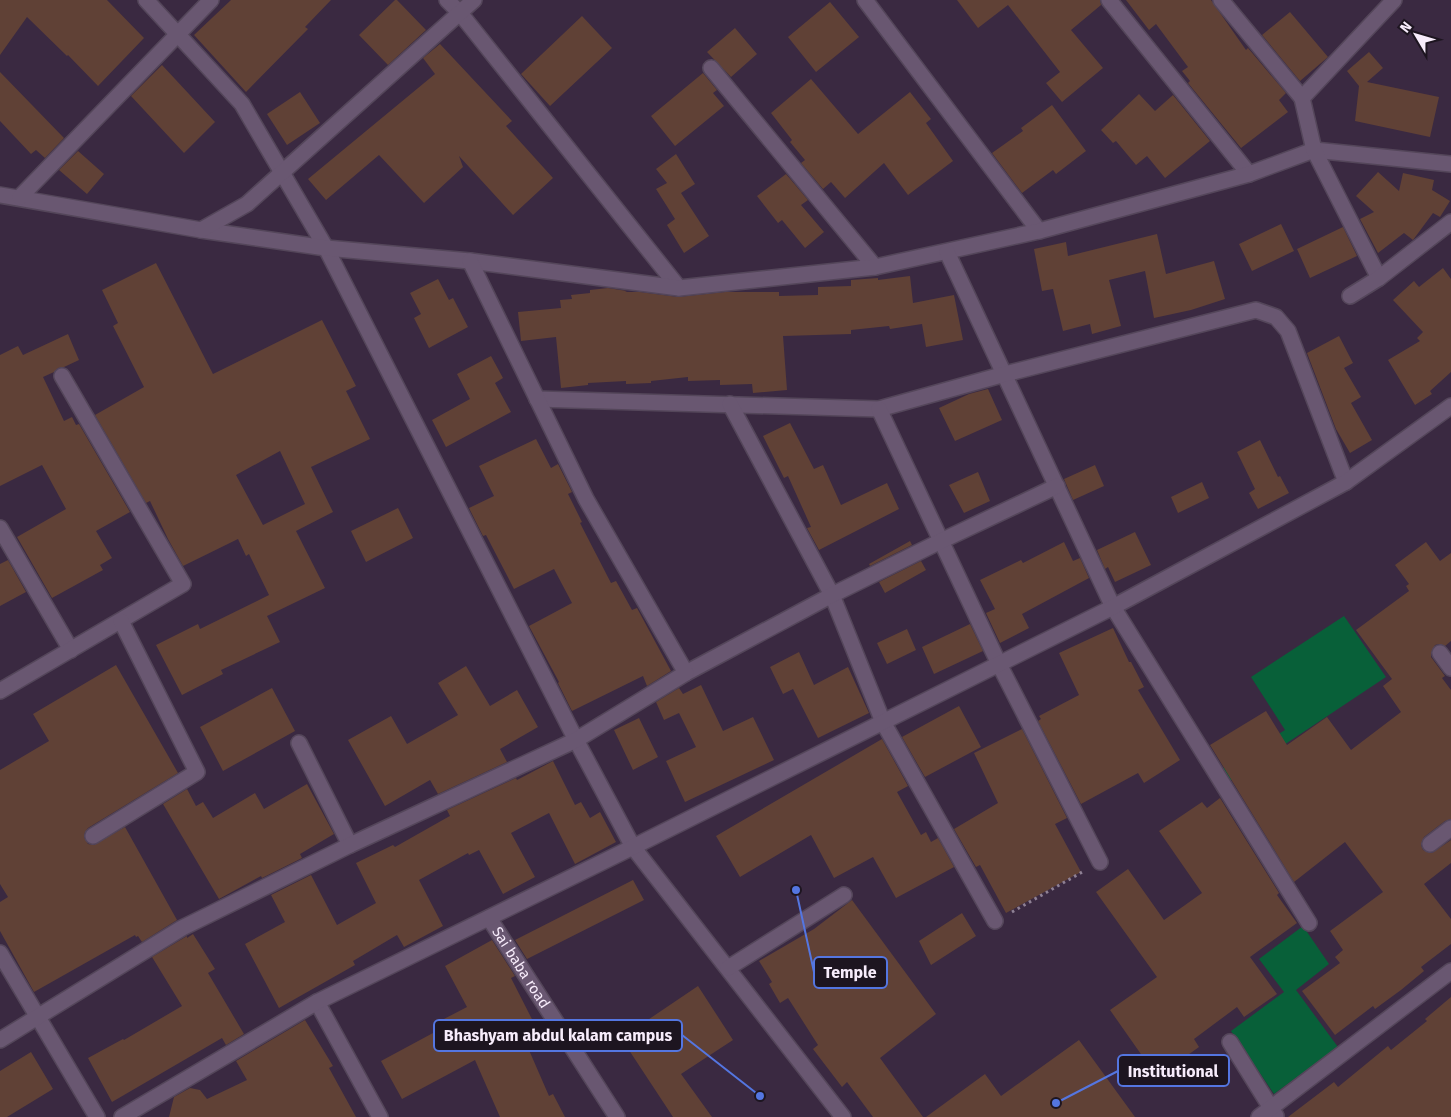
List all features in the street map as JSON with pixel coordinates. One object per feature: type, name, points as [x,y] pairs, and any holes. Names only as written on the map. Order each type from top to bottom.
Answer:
[{"type":"street","points":[[146,0],[242,104],[283,173],[326,248],[576,740],[633,847],[843,1117]]},
{"type":"street","points":[[20,197],[211,0]]},
{"type":"street","points":[[448,0],[679,288]]},
{"type":"street","points":[[202,230],[247,204],[474,0]]},
{"type":"street","points":[[866,0],[1040,231]]},
{"type":"street","points":[[1109,0],[1249,174]]},
{"type":"street","points":[[1221,0],[1302,98],[1314,150],[1378,278]]},
{"type":"street","points":[[1302,98],[1394,0]]},
{"type":"street","points":[[712,68],[875,267]]},
{"type":"street","points":[[0,195],[202,230],[326,248],[470,261],[679,288],[875,267],[947,252],[1040,231],[1249,174],[1314,150],[1451,164]]},
{"type":"street","points":[[1350,296],[1378,278],[1451,222]]},
{"type":"street","points":[[947,252],[1113,607],[1309,923]]},
{"type":"street","points":[[470,261],[586,499],[686,674]]},
{"type":"street","points":[[536,399],[879,409],[1005,374],[1256,310],[1276,316],[1288,331],[1346,482]]},
{"type":"street","points":[[0,691],[183,584],[62,376]]},
{"type":"street","points":[[730,404],[832,595],[884,722],[994,921]]},
{"type":"street","points":[[879,409],[999,664],[1100,862]]},
{"type":"street","points":[[122,1117],[317,1002],[633,847],[1113,607],[1346,482],[1450,409]]},
{"type":"street","points":[[0,1040],[182,928],[350,846],[576,740],[686,674],[832,595],[1057,486]]},
{"type":"street","points":[[0,528],[71,650]]},
{"type":"street","points":[[93,836],[197,772],[121,621]]},
{"type":"street","points":[[1440,653],[1451,668]]},
{"type":"street","points":[[299,743],[350,846]]},
{"type":"street","points":[[1430,844],[1451,828]]},
{"type":"street","points":[[728,968],[844,895]]},
{"type":"street","name":"Sai baba road","points":[[488,918],[617,1117]]},
{"type":"street","points":[[0,953],[97,1117]]},
{"type":"street","points":[[1230,1042],[1269,1114],[1451,971]]},
{"type":"street","points":[[317,1002],[380,1117]]},
{"type":"path","points":[[994,921],[1100,862]]},
{"type":"green space","points":[[1344,616],[1386,677],[1224,785],[1215,773],[1285,730],[1251,677]]},
{"type":"green space","points":[[1303,926],[1329,964],[1296,990],[1338,1047],[1274,1094],[1231,1031],[1284,992],[1259,959]]},
{"type":"building","points":[[0,0],[107,0],[144,38],[98,86],[27,17],[0,55]]},
{"type":"building","points":[[231,0],[331,0],[305,27],[308,29],[246,92],[194,35]]},
{"type":"building","points":[[395,0],[426,30],[388,65],[359,35]]},
{"type":"building","points":[[957,0],[1100,0],[1101,5],[1071,30],[1103,68],[1062,102],[1046,83],[1060,72],[1008,5],[978,28]]},
{"type":"building","points":[[1126,0],[1211,0],[1246,50],[1248,48],[1286,93],[1279,100],[1288,112],[1241,148],[1188,83],[1190,81],[1182,71],[1188,67],[1156,24],[1149,30]]},
{"type":"building","points":[[830,2],[859,37],[816,72],[788,37]]},
{"type":"building","points":[[1290,12],[1328,57],[1300,81],[1262,35]]},
{"type":"building","points":[[582,16],[612,48],[550,106],[521,74]]},
{"type":"building","points":[[735,28],[757,54],[731,77],[707,52]]},
{"type":"building","points":[[440,44],[512,121],[506,126],[553,178],[513,215],[459,156],[463,167],[424,203],[379,155],[326,200],[308,179],[435,74],[423,58]]},
{"type":"building","points":[[1369,52],[1383,68],[1367,82],[1439,97],[1430,137],[1355,121],[1359,86],[1347,71]]},
{"type":"building","points":[[162,65],[215,122],[184,153],[131,96]]},
{"type":"building","points":[[0,72],[64,138],[45,158],[36,150],[31,154],[0,121]]},
{"type":"building","points":[[703,73],[717,90],[713,93],[724,106],[675,146],[651,116]]},
{"type":"building","points":[[811,79],[858,134],[910,92],[931,119],[926,123],[953,161],[908,195],[884,163],[845,198],[831,182],[823,189],[801,163],[805,160],[790,142],[792,140],[771,113]]},
{"type":"building","points":[[300,92],[320,123],[287,145],[267,114]]},
{"type":"building","points":[[1139,94],[1155,111],[1173,95],[1210,141],[1165,178],[1147,156],[1136,165],[1116,141],[1113,143],[1101,130]]},
{"type":"building","points":[[1052,105],[1086,151],[1056,174],[1053,170],[1022,193],[992,153],[1023,131],[1021,128]]},
{"type":"building","points":[[78,151],[104,174],[87,194],[59,170]]},
{"type":"building","points":[[676,154],[695,184],[681,193],[709,236],[684,253],[667,225],[675,219],[656,189],[667,183],[656,169]]},
{"type":"building","points":[[1378,172],[1399,191],[1403,173],[1434,180],[1432,190],[1450,201],[1440,217],[1433,213],[1413,240],[1404,233],[1378,253],[1360,219],[1374,212],[1356,196]]},
{"type":"building","points":[[786,174],[808,200],[801,205],[824,232],[805,248],[782,220],[778,223],[757,196]]},
{"type":"building","points":[[1281,224],[1294,251],[1252,271],[1239,244]]},
{"type":"building","points":[[1343,227],[1357,256],[1310,278],[1297,249]]},
{"type":"building","points":[[1157,234],[1166,274],[1214,261],[1225,299],[1191,310],[1154,318],[1145,271],[1109,280],[1121,326],[1092,334],[1090,324],[1063,331],[1053,289],[1042,291],[1034,249],[1066,242],[1068,256]]},
{"type":"building","points":[[156,263],[213,374],[322,320],[356,386],[346,391],[370,439],[311,467],[333,512],[296,531],[325,588],[267,616],[280,642],[221,670],[223,674],[182,695],[156,645],[198,624],[200,629],[269,595],[249,554],[246,556],[238,539],[183,566],[150,501],[146,503],[95,415],[144,387],[113,326],[118,323],[102,290]],"holes":[[[280,451],[305,504],[263,525],[236,475]]]},
{"type":"building","points":[[1443,268],[1451,279],[1451,372],[1430,391],[1432,394],[1415,405],[1388,360],[1420,341],[1417,338],[1423,332],[1393,300],[1414,281],[1419,287]]},
{"type":"building","points":[[910,276],[913,303],[954,295],[963,340],[926,347],[922,324],[890,329],[889,326],[851,330],[851,334],[783,336],[787,390],[753,393],[752,384],[720,385],[720,380],[688,381],[688,377],[651,381],[651,383],[626,384],[626,381],[588,383],[588,385],[561,388],[556,337],[521,341],[518,312],[561,308],[560,300],[572,299],[571,295],[590,293],[590,290],[608,288],[627,291],[625,292],[678,297],[725,292],[779,292],[779,296],[818,295],[818,287],[851,286],[851,280],[878,278],[878,280]]},
{"type":"building","points":[[438,279],[449,300],[453,298],[468,327],[429,348],[414,318],[421,314],[410,293]]},
{"type":"building","points":[[68,334],[79,360],[58,368],[43,377],[64,421],[72,417],[76,425],[79,424],[130,512],[96,531],[112,558],[100,565],[103,570],[52,598],[17,537],[66,509],[42,465],[0,486],[0,355],[18,346],[23,355]]},
{"type":"building","points":[[1339,336],[1353,363],[1344,368],[1361,397],[1351,403],[1372,440],[1350,453],[1336,429],[1307,353]]},
{"type":"building","points":[[491,356],[503,378],[495,383],[511,412],[446,447],[432,420],[470,399],[457,374]]},
{"type":"building","points":[[988,389],[1002,420],[955,441],[939,408],[969,394]]},
{"type":"building","points":[[790,423],[814,469],[823,465],[841,505],[887,483],[899,509],[819,550],[807,528],[811,527],[788,476],[784,478],[763,436]]},
{"type":"building","points":[[536,439],[551,468],[558,464],[572,492],[568,494],[582,522],[580,523],[611,583],[616,581],[632,610],[637,608],[671,671],[647,686],[643,676],[572,711],[529,626],[572,603],[554,569],[514,589],[486,535],[483,536],[469,508],[494,496],[479,466]]},
{"type":"building","points":[[1260,440],[1278,477],[1280,476],[1289,493],[1258,509],[1249,493],[1255,489],[1237,452]]},
{"type":"building","points":[[1095,465],[1104,486],[1073,500],[1064,479]]},
{"type":"building","points":[[978,472],[990,501],[964,513],[949,485]]},
{"type":"building","points":[[1202,482],[1209,498],[1178,513],[1171,497]]},
{"type":"building","points":[[398,508],[413,538],[366,562],[351,531]]},
{"type":"building","points":[[1135,532],[1151,565],[1115,582],[1108,567],[1105,569],[1097,550]]},
{"type":"building","points":[[910,541],[912,545],[870,566],[869,564]]},
{"type":"building","points":[[1064,542],[1073,561],[1080,558],[1089,578],[1022,614],[1029,628],[1000,643],[986,613],[995,609],[980,580],[1021,560],[1023,563]]},
{"type":"building","points":[[1426,542],[1440,561],[1451,553],[1451,641],[1445,646],[1435,645],[1431,657],[1445,676],[1442,678],[1451,690],[1451,819],[1445,821],[1424,837],[1421,845],[1423,850],[1432,853],[1451,840],[1451,863],[1424,884],[1451,919],[1451,944],[1421,967],[1424,971],[1401,990],[1375,1009],[1373,1006],[1335,1035],[1302,991],[1340,963],[1335,957],[1343,950],[1330,931],[1383,892],[1345,842],[1294,882],[1210,745],[1266,711],[1287,745],[1327,717],[1351,750],[1401,712],[1383,686],[1392,679],[1356,630],[1409,591],[1406,586],[1409,584],[1395,565]]},
{"type":"building","points":[[8,560],[26,592],[0,606],[0,564]]},
{"type":"building","points":[[921,561],[926,570],[885,593],[879,582]]},
{"type":"building","points":[[970,624],[983,651],[934,674],[922,647]]},
{"type":"building","points":[[1113,628],[1129,662],[1131,662],[1144,687],[1138,690],[1180,760],[1144,783],[1138,773],[1081,804],[1038,721],[1041,719],[1039,716],[1079,695],[1059,653]]},
{"type":"building","points":[[907,629],[916,650],[887,664],[877,643]]},
{"type":"building","points":[[799,652],[814,685],[848,667],[869,713],[818,738],[793,689],[783,694],[770,667]]},
{"type":"building","points":[[116,665],[178,773],[88,828],[84,837],[88,844],[94,845],[125,827],[177,920],[142,942],[135,935],[34,992],[0,931],[0,902],[8,897],[0,884],[0,770],[49,741],[33,714]]},
{"type":"building","points":[[466,666],[490,706],[517,690],[538,727],[500,749],[507,762],[438,794],[430,780],[385,806],[348,740],[391,716],[407,744],[458,715],[438,683]]},
{"type":"building","points":[[701,685],[723,731],[753,717],[774,760],[685,802],[666,761],[696,747],[679,713],[664,720],[656,702],[679,688],[683,694]]},
{"type":"building","points":[[272,688],[295,731],[223,771],[200,727]]},
{"type":"building","points":[[959,706],[981,747],[925,777],[902,737]]},
{"type":"building","points":[[639,718],[658,757],[633,770],[614,730]]},
{"type":"building","points":[[1022,729],[1067,818],[1055,824],[1081,872],[1006,913],[980,865],[976,867],[954,829],[998,803],[974,753]]},
{"type":"building","points":[[882,739],[908,786],[897,792],[921,835],[926,832],[931,842],[938,838],[954,867],[896,898],[873,857],[834,878],[811,835],[740,877],[716,836]]},
{"type":"building","points":[[553,761],[575,805],[581,802],[590,818],[600,812],[616,842],[575,864],[549,813],[511,833],[535,877],[503,894],[479,850],[469,855],[468,853],[419,880],[443,926],[404,947],[397,935],[353,961],[355,965],[279,1008],[245,944],[285,922],[271,895],[311,875],[337,925],[376,903],[356,863],[393,845],[395,847],[450,816],[447,810],[516,778],[517,780]]},
{"type":"building","points":[[307,784],[334,834],[300,854],[302,858],[262,878],[261,876],[219,899],[163,804],[187,789],[196,806],[203,802],[213,818],[255,793],[264,809]]},
{"type":"building","points":[[1220,798],[1279,893],[1277,895],[1297,923],[1250,957],[1277,994],[1244,1017],[1237,1007],[1194,1039],[1199,1047],[1157,1077],[1110,1010],[1157,977],[1096,892],[1128,869],[1164,920],[1202,893],[1159,831],[1202,802],[1207,808]]},
{"type":"building","points":[[633,880],[644,900],[527,959],[515,940]]},
{"type":"building","points":[[852,900],[936,1014],[880,1058],[923,1117],[873,1117],[847,1082],[842,1087],[813,1049],[818,1045],[788,998],[780,1003],[769,984],[772,982],[759,961],[814,929]]},
{"type":"building","points":[[962,913],[976,936],[931,965],[919,941]]},
{"type":"building","points":[[193,934],[215,969],[208,973],[244,1034],[226,1045],[222,1038],[112,1102],[88,1058],[124,1040],[182,1006],[152,957]]},
{"type":"building","points":[[492,940],[515,976],[511,978],[536,1027],[522,1034],[549,1096],[553,1094],[565,1117],[500,1117],[475,1060],[402,1099],[381,1061],[446,1026],[442,1020],[467,1007],[445,966]]},
{"type":"building","points":[[698,986],[733,1040],[681,1074],[712,1117],[673,1117],[621,1038]]},
{"type":"building","points":[[1451,997],[1451,1117],[1288,1117],[1334,1082],[1338,1087],[1388,1046],[1391,1050],[1427,1021],[1425,1019]]},
{"type":"building","points":[[305,1020],[333,1066],[329,1068],[356,1117],[169,1117],[174,1097],[190,1088],[200,1090],[207,1099],[247,1080],[236,1061]]},
{"type":"building","points":[[1079,1040],[1135,1117],[926,1117],[985,1074],[1001,1096]]},
{"type":"building","points":[[31,1052],[53,1089],[7,1117],[0,1117],[0,1071]]},
{"type":"place","name":"Temple","points":[[796,890]]},
{"type":"place","name":"Bhashyam abdul kalam campus","points":[[760,1096]]},
{"type":"place","name":"Institutional","points":[[1056,1103]]}]
